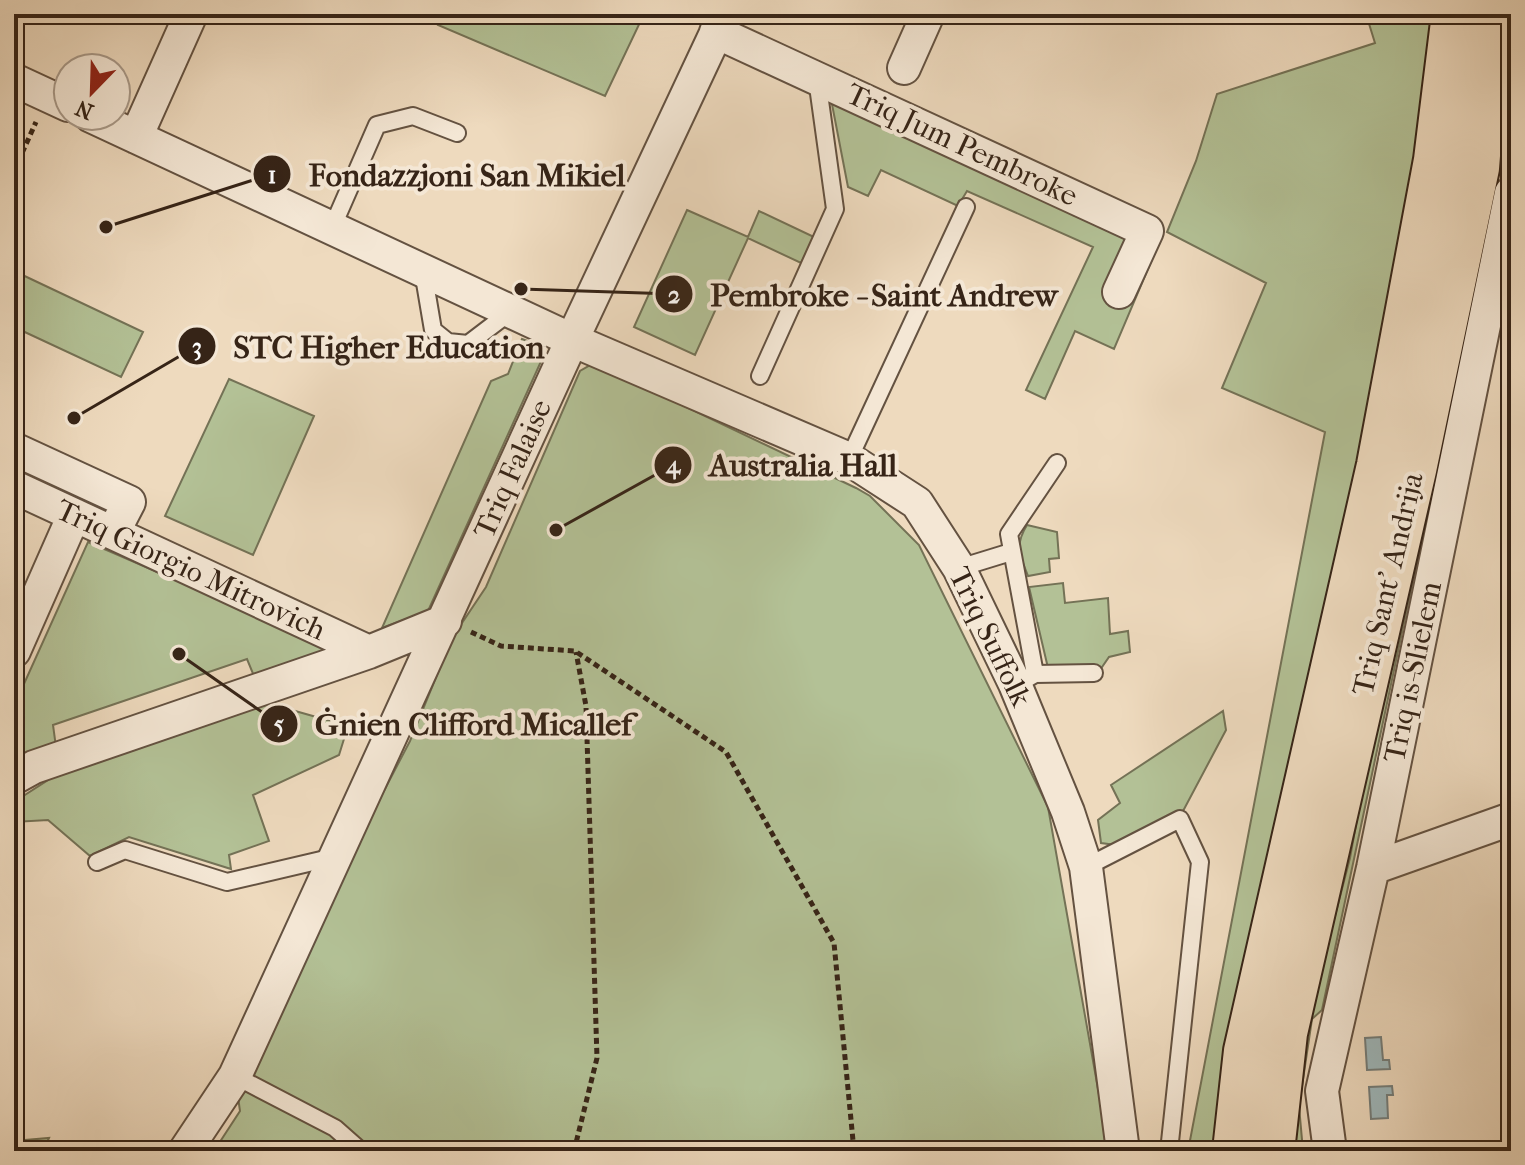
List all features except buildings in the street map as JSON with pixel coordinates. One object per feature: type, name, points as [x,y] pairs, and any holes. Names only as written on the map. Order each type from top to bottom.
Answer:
[{"type":"highway","name":"Triq Sant' Andrija","points":[[1235,1151],[1246,1051],[1382,450],[1436,160],[1454,14]]},
{"type":"highway","name":"Triq Sant' Andrija","points":[[1272,1151],[1285,1033],[1414,470],[1477,168],[1489,14]]},
{"type":"street","points":[[136,137],[191,14]]},
{"type":"street","points":[[904,68],[928,14]]},
{"type":"street","name":"Triq Jum Pembroke","points":[[721,23],[817,77],[1147,231],[1119,292]]},
{"type":"street","name":"Triq Falaise","points":[[185,1151],[235,1076],[572,340],[721,23]]},
{"type":"street","points":[[16,85],[52,99]]},
{"type":"street","name":"Triq Suffolk","points":[[125,132],[510,312],[849,459],[917,503],[1025,679],[1086,867],[1123,1151]]},
{"type":"street","name":"Triq is-Slielem","points":[[1330,1151],[1322,1091],[1373,868],[1510,209]]},
{"type":"street","points":[[14,449],[129,502],[113,533]]},
{"type":"street","name":"Triq Giorgio Mitrovich","points":[[14,487],[369,652]]},
{"type":"street","points":[[14,651],[74,515]]},
{"type":"street","points":[[14,778],[34,767],[369,652],[445,621]]},
{"type":"street","points":[[1373,868],[1511,819]]},
{"type":"lane","points":[[760,376],[835,209],[817,77]]},
{"type":"lane","points":[[332,228],[377,125],[413,116],[457,133]]},
{"type":"lane","points":[[849,459],[966,207]]},
{"type":"lane","points":[[423,271],[433,330],[448,342],[468,344],[510,312]]},
{"type":"lane","points":[[1057,463],[1009,534],[1025,679],[1094,673]]},
{"type":"lane","points":[[959,568],[1011,552]]},
{"type":"lane","points":[[1086,867],[1180,819],[1200,862],[1169,1151]]},
{"type":"lane","points":[[97,862],[125,850],[227,882],[334,857]]},
{"type":"lane","points":[[235,1076],[335,1128],[361,1151]]},
{"type":"path","points":[[14,171],[52,111]]},
{"type":"path","points":[[445,621],[501,646],[575,651],[726,752],[834,943],[854,1151]]},
{"type":"path","points":[[574,1151],[597,1058],[586,706],[575,651]]},
{"type":"green space","points":[[443,14],[644,14],[605,96],[438,25]]},
{"type":"green space","points":[[1366,14],[1435,14],[1425,131],[1219,1151],[1188,1151],[1325,432],[1222,388],[1266,283],[1167,232],[1196,161],[1217,94],[1375,43]]},
{"type":"green space","points":[[830,94],[1159,243],[1114,349],[1075,331],[1045,399],[1026,390],[1093,247],[967,191],[958,206],[881,170],[868,196],[848,187]]},
{"type":"green space","points":[[687,210],[748,237],[759,211],[814,237],[801,263],[748,238],[695,355],[634,327]]},
{"type":"green space","points":[[1464,227],[1486,236],[1322,1010],[1312,1019],[1299,1106],[1303,1151],[1289,1151],[1294,1074],[1350,858]]},
{"type":"green space","points":[[14,271],[143,332],[121,377],[14,327]]},
{"type":"green space","points":[[522,339],[541,346],[543,357],[428,611],[382,628],[491,381],[508,374]]},
{"type":"green space","points":[[594,363],[856,488],[870,496],[919,545],[1048,807],[1109,1151],[214,1151],[240,1111],[235,1076],[410,741],[452,638],[486,587],[580,371]]},
{"type":"green space","points":[[229,379],[314,416],[253,555],[165,516]]},
{"type":"green space","points":[[1027,525],[1057,532],[1059,558],[1049,559],[1050,572],[1028,576],[1019,545]]},
{"type":"green space","points":[[88,542],[333,648],[256,681],[247,659],[53,725],[56,747],[14,764],[14,706]]},
{"type":"green space","points":[[1063,583],[1065,603],[1108,598],[1110,634],[1128,631],[1130,652],[1109,657],[1100,670],[1048,668],[1029,587]]},
{"type":"green space","points":[[260,701],[348,726],[339,755],[253,795],[269,841],[229,855],[231,869],[129,837],[90,856],[48,820],[14,822],[14,802],[56,775]]},
{"type":"green space","points":[[1223,711],[1226,730],[1182,813],[1116,845],[1101,843],[1098,820],[1120,803],[1111,785]]},
{"type":"green space","points":[[49,1138],[43,1151],[14,1151],[14,1141]]},
{"type":"water","points":[[1381,1037],[1383,1060],[1389,1060],[1390,1069],[1367,1070],[1365,1038]]},
{"type":"water","points":[[1392,1086],[1393,1095],[1387,1095],[1388,1118],[1371,1119],[1369,1087]]},
{"type":"place","name":"Fondazzjoni San Mikiel","points":[[106,227]]},
{"type":"place","name":"Pembroke - Saint Andrew","points":[[521,289]]},
{"type":"place","name":"STC Higher Education","points":[[74,418]]},
{"type":"place","name":"Australia Hall","points":[[556,530]]},
{"type":"place","name":"Ġnien Clifford Micallef","points":[[179,654]]}]
